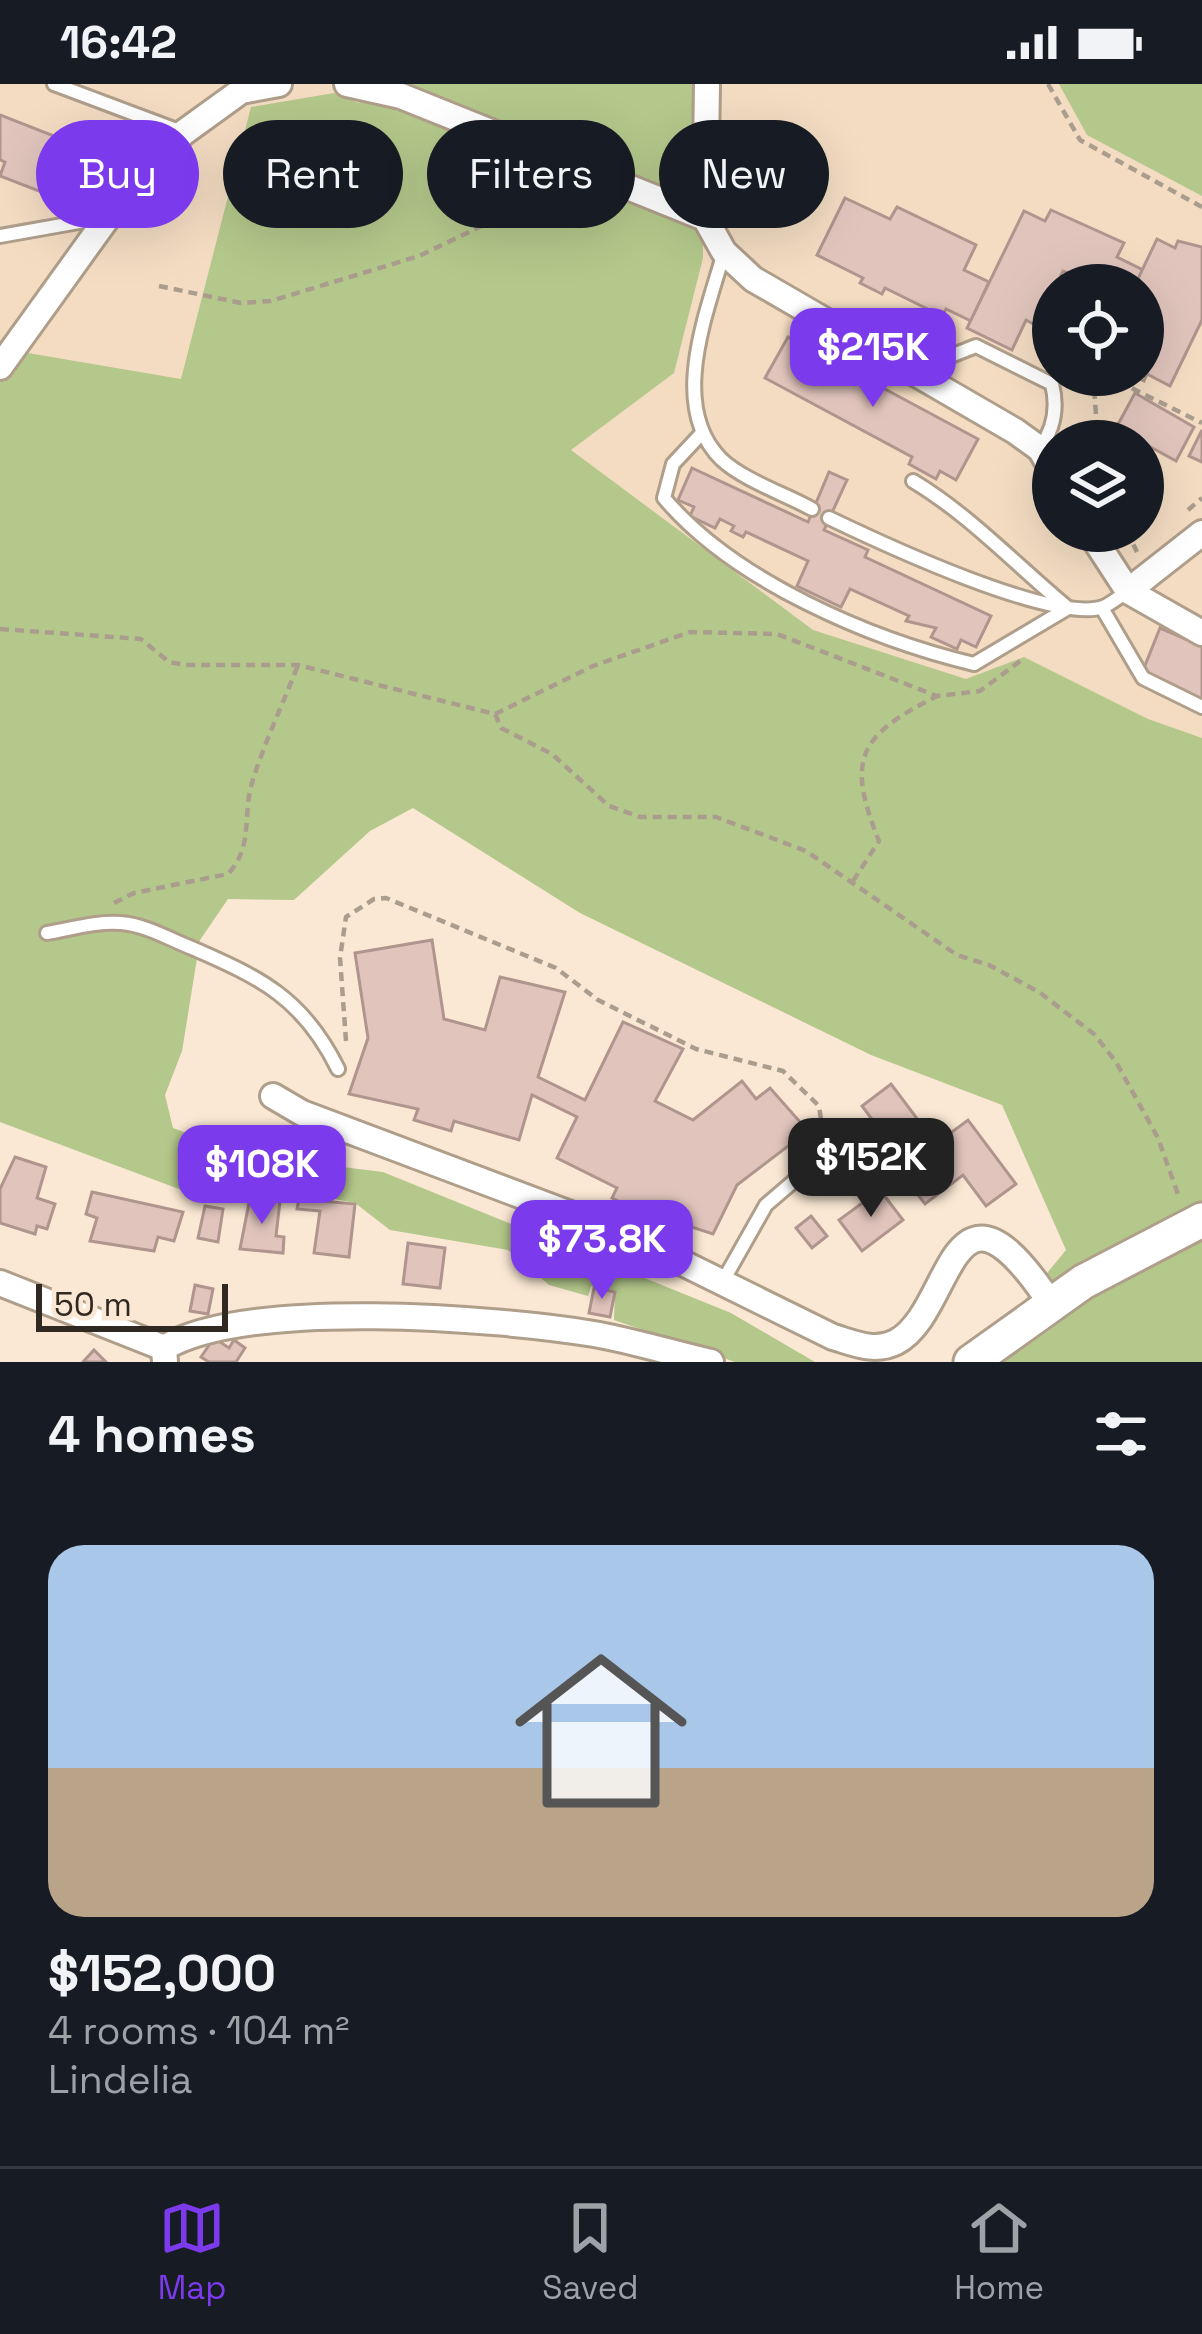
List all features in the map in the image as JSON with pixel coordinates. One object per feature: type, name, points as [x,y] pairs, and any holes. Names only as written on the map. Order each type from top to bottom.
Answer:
[{"type":"main road","points":[[971,1362],[1051,1304],[1198,1221]]},
{"type":"street","points":[[199,120],[240,88],[279,84]]},
{"type":"street","points":[[347,84],[401,95],[463,120]]},
{"type":"street","points":[[706,120],[707,84]]},
{"type":"street","points":[[0,367],[100,228]]},
{"type":"street","points":[[711,228],[724,252],[753,279],[912,372],[1032,434]]},
{"type":"street","points":[[1128,591],[1202,532]]},
{"type":"street","points":[[1103,552],[1128,591],[1202,633]]},
{"type":"street","points":[[273,1096],[318,1119],[536,1197],[723,1281],[832,1337],[873,1349],[899,1341],[921,1315],[944,1269],[960,1250],[979,1242],[1004,1244],[1024,1262],[1051,1304]]},
{"type":"street","points":[[0,1282],[165,1355],[195,1332],[264,1320],[347,1318],[558,1330],[711,1362]]},
{"type":"lane","points":[[54,84],[149,120]]},
{"type":"lane","points":[[0,236],[45,228]]},
{"type":"lane","points":[[724,252],[693,387],[702,433],[723,461],[812,509]]},
{"type":"lane","points":[[912,372],[976,346],[1032,370]]},
{"type":"lane","points":[[702,433],[673,464],[664,498],[685,524],[816,611],[923,652],[974,664],[1069,608]]},
{"type":"lane","points":[[913,482],[962,510],[1002,554],[1069,608]]},
{"type":"lane","points":[[830,518],[921,563],[1069,608],[1102,608],[1128,591]]},
{"type":"lane","points":[[1102,608],[1143,678],[1202,707]]},
{"type":"lane","points":[[47,932],[103,923],[141,927],[268,983],[306,1018],[338,1069]]},
{"type":"lane","points":[[723,1281],[766,1205],[828,1152]]},
{"type":"path","points":[[1048,84],[1080,140],[1202,207]]},
{"type":"path","points":[[159,286],[241,303],[271,301],[419,256],[477,228]]},
{"type":"path","points":[[1147,396],[1202,423]]},
{"type":"path","points":[[854,880],[879,842],[858,789],[859,772],[879,732],[893,718],[938,696],[980,691],[1021,665],[1038,626]]},
{"type":"path","points":[[0,629],[141,639],[170,662],[186,665],[298,664],[495,714],[593,666],[690,632],[777,634],[938,696]]},
{"type":"path","points":[[103,923],[110,905],[134,893],[215,878],[239,862],[248,833],[250,788],[298,664]]},
{"type":"path","points":[[495,714],[501,728],[552,754],[609,806],[640,817],[716,817],[806,851],[957,955],[989,965],[1039,992],[1094,1034],[1158,1138],[1198,1221]]},
{"type":"path","points":[[338,1069],[346,1048],[340,958],[346,917],[374,899],[386,898],[556,968],[598,1000],[696,1049],[783,1071],[819,1106],[828,1152]]},
{"type":"shaded area","points":[[0,84],[1202,84],[1202,817],[0,446]]},
{"type":"green space","points":[[368,84],[702,84],[702,120],[659,120],[659,228],[703,228],[703,258],[674,373],[571,450],[813,630],[966,679],[1024,657],[1148,719],[1202,738],[1202,1362],[974,1362],[1066,1250],[1002,1105],[871,1055],[580,913],[413,808],[370,831],[294,900],[228,899],[200,940],[182,1051],[165,1095],[173,1128],[247,1155],[383,1172],[731,1313],[815,1362],[735,1362],[614,1320],[615,1292],[591,1286],[588,1296],[549,1285],[508,1250],[390,1230],[355,1203],[304,1193],[234,1191],[203,1198],[0,1122],[0,367],[16,351],[181,379],[223,216],[223,228],[403,228],[403,120],[248,120],[251,107],[334,93],[359,103]]},
{"type":"green space","points":[[1059,84],[1202,84],[1202,196],[1087,135]]},
{"type":"building","points":[[0,115],[36,129],[36,190],[0,176],[5,162],[0,160]]},
{"type":"building","points":[[845,198],[890,219],[897,207],[976,245],[964,270],[989,282],[971,321],[946,309],[942,316],[885,288],[882,294],[860,283],[863,278],[817,255]]},
{"type":"building","points":[[1051,210],[1124,243],[1117,257],[1131,264],[1032,264],[1032,323],[1026,320],[1012,350],[967,328],[1024,211],[1045,221]]},
{"type":"building","points":[[1157,239],[1175,248],[1178,241],[1202,247],[1202,320],[1170,386],[1164,383],[1164,264],[1145,264]]},
{"type":"building","points":[[788,337],[978,439],[956,480],[940,471],[936,479],[909,464],[912,457],[765,378]]},
{"type":"building","points":[[1133,396],[1140,396],[1194,427],[1176,461],[1164,454],[1164,420],[1120,420]]},
{"type":"building","points":[[1202,430],[1202,462],[1189,456]]},
{"type":"building","points":[[692,468],[808,522],[829,472],[847,480],[824,530],[868,550],[865,557],[991,616],[976,647],[961,640],[957,649],[931,637],[936,628],[906,621],[909,616],[850,589],[841,607],[797,586],[808,561],[746,532],[743,537],[720,519],[715,528],[690,516],[694,507],[678,500]]},
{"type":"building","points":[[1160,628],[1202,646],[1202,703],[1142,673]]},
{"type":"building","points":[[432,940],[444,1019],[485,1030],[500,977],[565,992],[538,1077],[585,1100],[623,1022],[683,1049],[655,1101],[693,1120],[742,1081],[756,1099],[770,1088],[808,1131],[737,1185],[713,1234],[682,1224],[651,1205],[646,1214],[612,1198],[617,1188],[557,1158],[577,1117],[532,1095],[519,1140],[454,1121],[451,1131],[414,1120],[418,1109],[349,1094],[368,1038],[355,953]]},
{"type":"building","points":[[891,1084],[936,1144],[968,1120],[1016,1184],[986,1206],[963,1175],[925,1204],[900,1172],[907,1166],[862,1106]]},
{"type":"building","points":[[15,1157],[46,1167],[37,1198],[55,1204],[47,1229],[37,1226],[35,1234],[0,1223],[0,1189]]},
{"type":"building","points":[[880,1190],[903,1220],[862,1251],[839,1220]]},
{"type":"building","points":[[92,1192],[183,1212],[174,1241],[158,1237],[154,1251],[90,1241],[97,1218],[86,1214]]},
{"type":"building","points":[[250,1198],[280,1201],[276,1236],[284,1237],[283,1253],[240,1249]]},
{"type":"building","points":[[299,1199],[355,1204],[349,1257],[314,1253],[320,1211],[297,1209]]},
{"type":"building","points":[[205,1206],[223,1209],[218,1242],[198,1238]]},
{"type":"building","points":[[811,1216],[827,1236],[812,1248],[796,1228]]},
{"type":"building","points":[[408,1243],[445,1248],[440,1288],[403,1284]]},
{"type":"building","points":[[195,1285],[213,1289],[208,1314],[190,1311]]},
{"type":"building","points":[[594,1288],[615,1292],[610,1317],[589,1313]]},
{"type":"building","points":[[214,1338],[229,1348],[234,1340],[245,1348],[236,1362],[209,1362],[201,1357]]},
{"type":"building","points":[[94,1350],[106,1362],[83,1362]]}]
